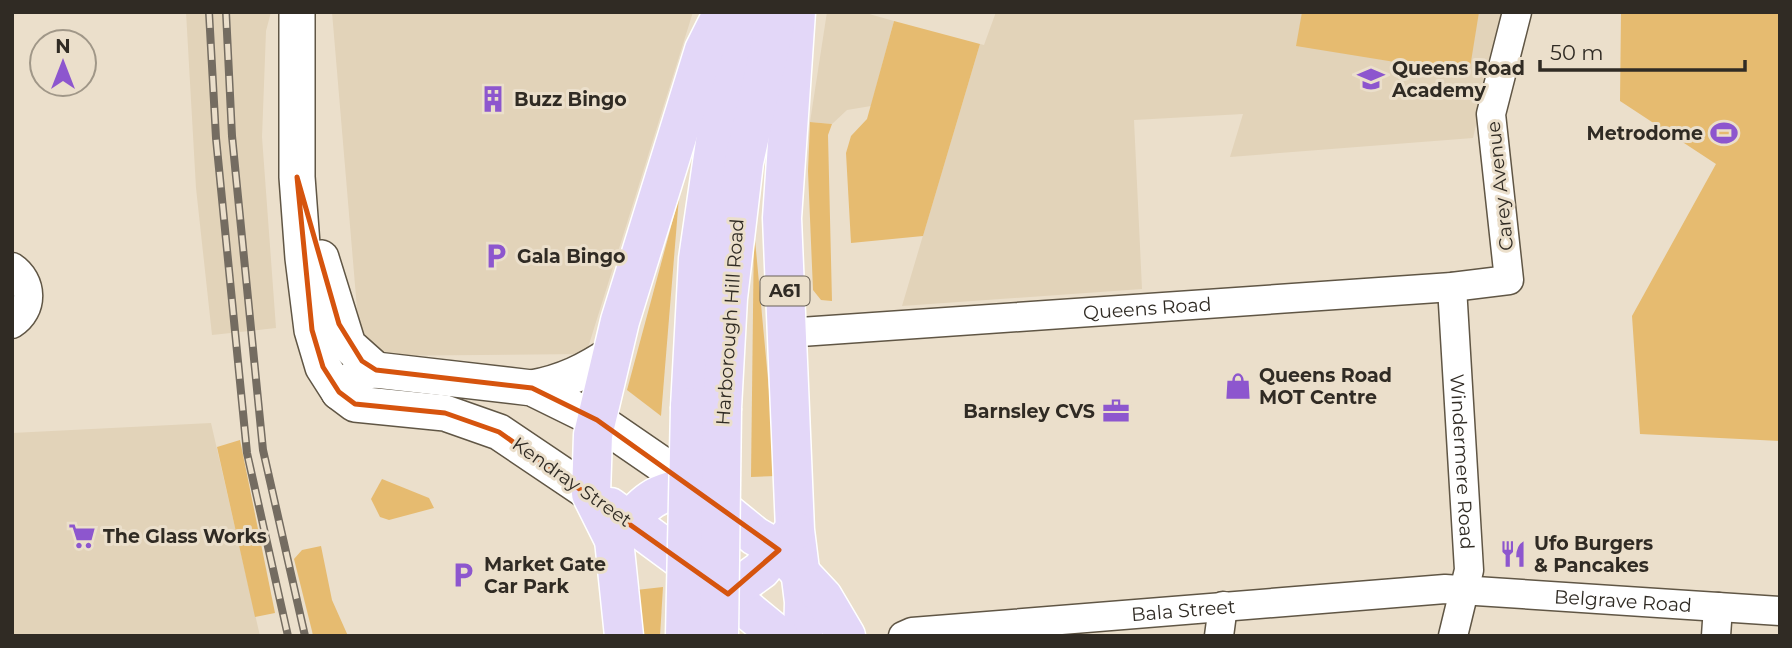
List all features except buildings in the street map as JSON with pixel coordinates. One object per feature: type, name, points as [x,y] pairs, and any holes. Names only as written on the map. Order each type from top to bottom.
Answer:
[{"type":"highway","points":[[624,636],[622,531],[591,494],[590,472],[597,420],[613,353],[704,50],[723,12]]},
{"type":"highway","name":"Harborough Hill Road","points":[[719,636],[698,259],[719,115],[741,12]]},
{"type":"highway","name":"Harborough Hill Road","points":[[685,636],[706,407],[728,298],[744,162],[778,12]]},
{"type":"highway","name":"A61","points":[[796,12],[782,218],[791,550],[804,602],[803,636]]},
{"type":"highway","points":[[622,531],[647,502],[670,488],[696,488],[755,536],[791,550],[846,636]]},
{"type":"highway","name":"Kendray Street","points":[[622,531],[728,594],[779,636]]},
{"type":"highway","points":[[728,594],[791,550]]},
{"type":"street","points":[[297,12],[297,177],[312,330],[323,367],[339,393],[346,382],[361,372],[376,370],[517,386],[559,383],[581,375],[613,353]]},
{"type":"street","name":"Carey Avenue","points":[[1509,280],[1491,114],[1517,12]]},
{"type":"street","points":[[297,177],[339,324],[348,345],[376,370]]},
{"type":"street","points":[[12,267],[25,281],[29,291],[24,313],[12,324]]},
{"type":"street","name":"Queens Road","points":[[786,333],[1452,287],[1509,280]]},
{"type":"street","name":"Windermere Road","points":[[1452,287],[1469,570],[1453,636]]},
{"type":"street","points":[[517,386],[597,420],[696,488]]},
{"type":"street","points":[[517,386],[505,415],[523,447]]},
{"type":"street","name":"Kendray Street","points":[[339,393],[355,404],[445,412],[499,432],[591,494]]},
{"type":"street","name":"Bala Street","points":[[903,636],[912,632],[1446,589],[1465,592]]},
{"type":"street","name":"Belgrave Road","points":[[1465,592],[1780,611]]},
{"type":"street","points":[[1219,636],[1223,607]]},
{"type":"street","points":[[1716,636],[1718,607]]},
{"type":"highlighted area","points":[[297,177],[339,324],[362,361],[376,370],[532,388],[597,420],[779,550],[728,594],[499,432],[445,413],[355,404],[339,392],[323,367],[312,330]]},
{"type":"shaded area","points":[[186,12],[271,12],[266,31],[262,137],[276,328],[212,335],[196,188]]},
{"type":"shaded area","points":[[332,12],[693,12],[586,354],[361,356]]},
{"type":"shaded area","points":[[827,12],[862,12],[894,21],[871,106],[847,110],[832,124],[810,122]]},
{"type":"shaded area","points":[[996,12],[1503,12],[1473,138],[1230,157],[1243,114],[1134,120],[1142,289],[902,306],[980,44],[984,45]]},
{"type":"shaded area","points":[[1302,12],[1479,12],[1469,74],[1296,46]]},
{"type":"shaded area","points":[[1621,12],[1780,12],[1780,441],[1640,434],[1632,316],[1716,164],[1620,101]]},
{"type":"shaded area","points":[[894,21],[980,44],[923,236],[851,243],[846,153],[851,136],[867,119]]},
{"type":"shaded area","points":[[810,122],[832,124],[828,135],[832,301],[821,300],[813,290],[808,171]]},
{"type":"shaded area","points":[[679,197],[661,416],[627,390]]},
{"type":"shaded area","points":[[754,229],[777,476],[751,477]]},
{"type":"shaded area","points":[[211,423],[260,636],[12,636],[12,433]]},
{"type":"shaded area","points":[[240,440],[275,613],[255,617],[217,447]]},
{"type":"shaded area","points":[[382,479],[429,498],[434,508],[389,520],[380,517],[371,499]]},
{"type":"shaded area","points":[[321,546],[332,600],[348,636],[313,636],[294,559],[302,550]]},
{"type":"shaded area","points":[[663,587],[660,636],[638,636],[636,590]]},
{"type":"railway","points":[[209,12],[216,138],[247,453],[288,636]]},
{"type":"railway","points":[[226,12],[232,136],[263,450],[305,636]]},
{"type":"place","name":"Queens Road Academy","points":[[1371,79]]},
{"type":"place","name":"Buzz Bingo","points":[[493,99]]},
{"type":"place","name":"Metrodome","points":[[1724,133]]},
{"type":"place","name":"Gala Bingo","points":[[496,256]]},
{"type":"place","name":"Queens Road MOT Centre","points":[[1238,386]]},
{"type":"place","name":"Barnsley CVS","points":[[1116,411]]},
{"type":"place","name":"The Glass Works","points":[[82,536]]},
{"type":"place","name":"Ufo Burgers & Pancakes","points":[[1513,554]]},
{"type":"place","name":"Market Gate Car Park","points":[[463,575]]}]
